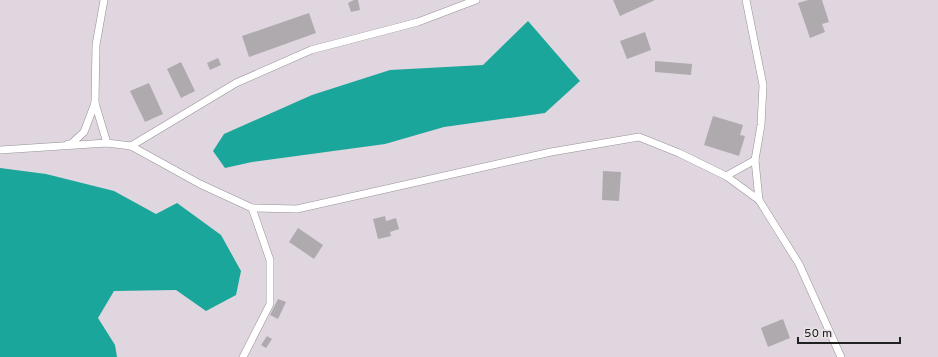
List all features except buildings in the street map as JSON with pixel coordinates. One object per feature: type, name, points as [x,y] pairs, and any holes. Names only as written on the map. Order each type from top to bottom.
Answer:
[{"type":"lane","points":[[104,0],[96,44],[95,103],[107,143]]},
{"type":"lane","points":[[130,146],[236,83],[311,50],[418,22],[476,0]]},
{"type":"lane","points":[[746,0],[763,85],[761,125],[755,160],[759,200]]},
{"type":"lane","points":[[0,150],[71,144],[84,132],[95,103]]},
{"type":"lane","points":[[50,146],[107,143],[130,146],[200,184],[252,208],[297,209],[551,152],[639,137],[679,153],[726,176],[759,200],[799,264],[841,357]]},
{"type":"lane","points":[[726,176],[755,160]]},
{"type":"lane","points":[[243,357],[270,304],[270,260],[252,208]]},
{"type":"shaded area","points":[[0,0],[938,0],[938,357],[0,357]]},
{"type":"shaded area","points":[[528,21],[580,81],[545,113],[444,127],[385,144],[252,162],[225,168],[213,151],[224,134],[312,95],[390,70],[483,65]]},
{"type":"shaded area","points":[[0,168],[46,174],[114,191],[156,214],[177,203],[221,235],[241,271],[236,295],[206,311],[176,290],[114,291],[98,318],[115,345],[117,357],[0,357]]}]
